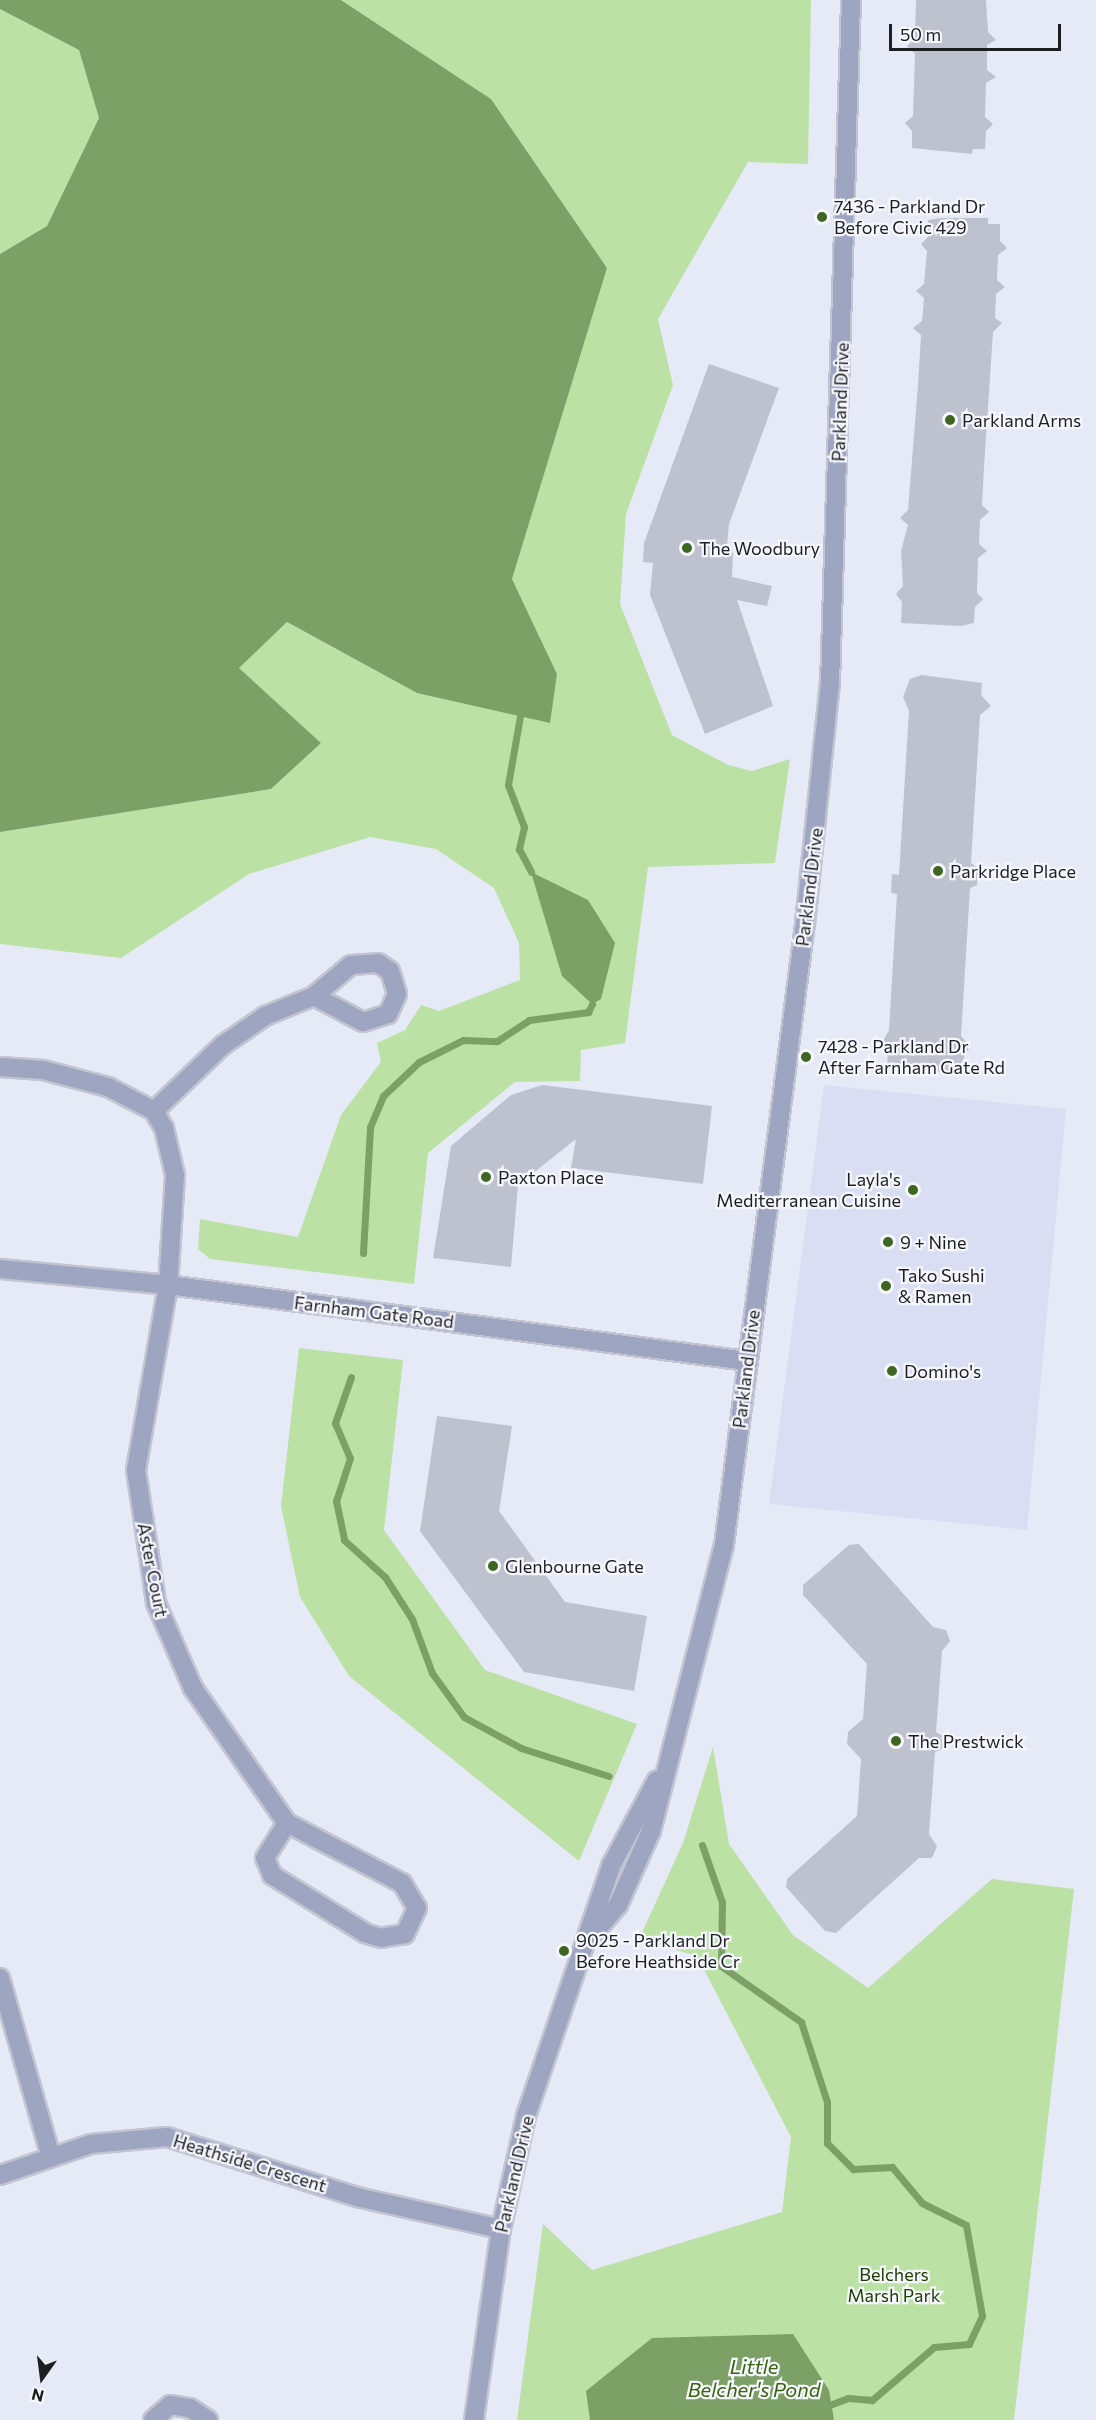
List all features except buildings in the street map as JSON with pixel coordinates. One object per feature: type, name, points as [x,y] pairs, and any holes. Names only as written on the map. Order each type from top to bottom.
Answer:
[{"type":"street","name":"Parkland Drive","points":[[590,1938],[618,1905],[634,1876],[667,1763],[724,1545],[830,684],[851,0]]},
{"type":"street","points":[[0,1067],[43,1070],[108,1087],[154,1111],[223,1045],[265,1016],[314,996]]},
{"type":"street","name":"Aster Court","points":[[154,1111],[175,1175],[168,1285],[136,1470],[156,1603],[193,1688],[287,1823],[402,1883],[417,1908],[405,1934],[381,1938],[365,1933],[272,1875],[265,1858],[287,1823]]},
{"type":"street","name":"Farnham Gate Road","points":[[0,1269],[168,1285],[747,1361]]},
{"type":"street","name":"Parkland Drive","points":[[474,2420],[501,2229],[526,2116],[590,1938],[612,1864],[667,1763]]},
{"type":"street","points":[[0,1978],[51,2157]]},
{"type":"street","name":"Heathside Crescent","points":[[0,2175],[51,2157],[124,2137],[167,2138],[361,2198],[501,2229]]},
{"type":"street","points":[[153,2420],[170,2405],[190,2408],[208,2420]]},
{"type":"shaded area","points":[[824,1085],[1066,1109],[1027,1530],[769,1504]]},
{"type":"green space","points":[[341,0],[811,0],[808,164],[748,162],[658,319],[673,385],[626,514],[620,604],[672,735],[728,765],[752,771],[790,759],[775,863],[648,867],[625,1043],[581,1050],[580,1081],[515,1082],[428,1153],[414,1284],[210,1259],[198,1249],[200,1219],[298,1237],[341,1115],[381,1062],[377,1043],[405,1030],[421,1005],[439,1011],[520,980],[519,943],[494,888],[436,849],[370,837],[249,874],[121,958],[0,944],[0,832],[271,789],[321,743],[239,668],[287,622],[417,693],[549,722],[557,674],[512,579],[607,268],[491,99]]},
{"type":"green space","points":[[0,9],[79,50],[99,118],[47,226],[0,254]]},
{"type":"green space","points":[[299,1348],[403,1360],[384,1530],[485,1670],[637,1724],[579,1861],[349,1676],[300,1597],[281,1506]]},
{"type":"green space","name":"Belchers Marsh Park","points":[[713,1747],[729,1844],[793,1935],[868,1988],[992,1879],[1074,1889],[1014,2420],[517,2420],[543,2224],[592,2270],[782,2212],[791,2137],[697,1956],[639,1939],[683,1843]]},
{"type":"water","points":[[0,0],[341,0],[491,99],[607,268],[512,579],[557,674],[550,723],[417,693],[287,622],[239,668],[321,743],[271,789],[0,832],[0,254],[47,226],[99,118],[79,50],[0,9]]},
{"type":"water","points":[[531,872],[588,900],[615,943],[601,999],[592,1004],[562,976]]},
{"type":"water","name":"Little Belcher's Pond","points":[[793,2334],[829,2390],[834,2420],[590,2420],[586,2391],[652,2338]]},
{"type":"waterway","points":[[520,716],[508,785],[524,827],[519,849],[531,872]]},
{"type":"waterway","points":[[363,1253],[370,1127],[383,1096],[419,1062],[463,1040],[497,1041],[529,1020],[588,1012],[592,1004]]},
{"type":"waterway","points":[[351,1377],[335,1423],[350,1458],[336,1501],[344,1540],[385,1577],[412,1619],[432,1673],[464,1717],[521,1748],[609,1776]]},
{"type":"waterway","points":[[702,1845],[722,1902],[721,1966],[801,2022],[827,2102],[827,2143],[853,2169],[892,2167],[922,2203],[966,2225],[982,2316],[969,2344],[934,2347],[872,2400],[848,2398],[832,2404]]},
{"type":"place","name":"7436 - Parkland Dr Before Civic 429","points":[[822,217]]},
{"type":"place","name":"Parkland Arms","points":[[950,420]]},
{"type":"place","name":"The Woodbury","points":[[687,548]]},
{"type":"place","name":"Parkridge Place","points":[[938,871]]},
{"type":"place","name":"7428 - Parkland Dr After Farnham Gate Rd","points":[[806,1057]]},
{"type":"place","name":"Paxton Place","points":[[486,1177]]},
{"type":"place","name":"Layla's Mediterranean Cuisine","points":[[913,1190]]},
{"type":"place","name":"9 + Nine","points":[[888,1242]]},
{"type":"place","name":"Tako Sushi & Ramen","points":[[886,1286]]},
{"type":"place","name":"Domino's","points":[[892,1371]]},
{"type":"place","name":"Glenbourne Gate","points":[[493,1566]]},
{"type":"place","name":"The Prestwick","points":[[896,1741]]},
{"type":"place","name":"9025 - Parkland Dr Before Heathside Cr","points":[[564,1951]]}]
